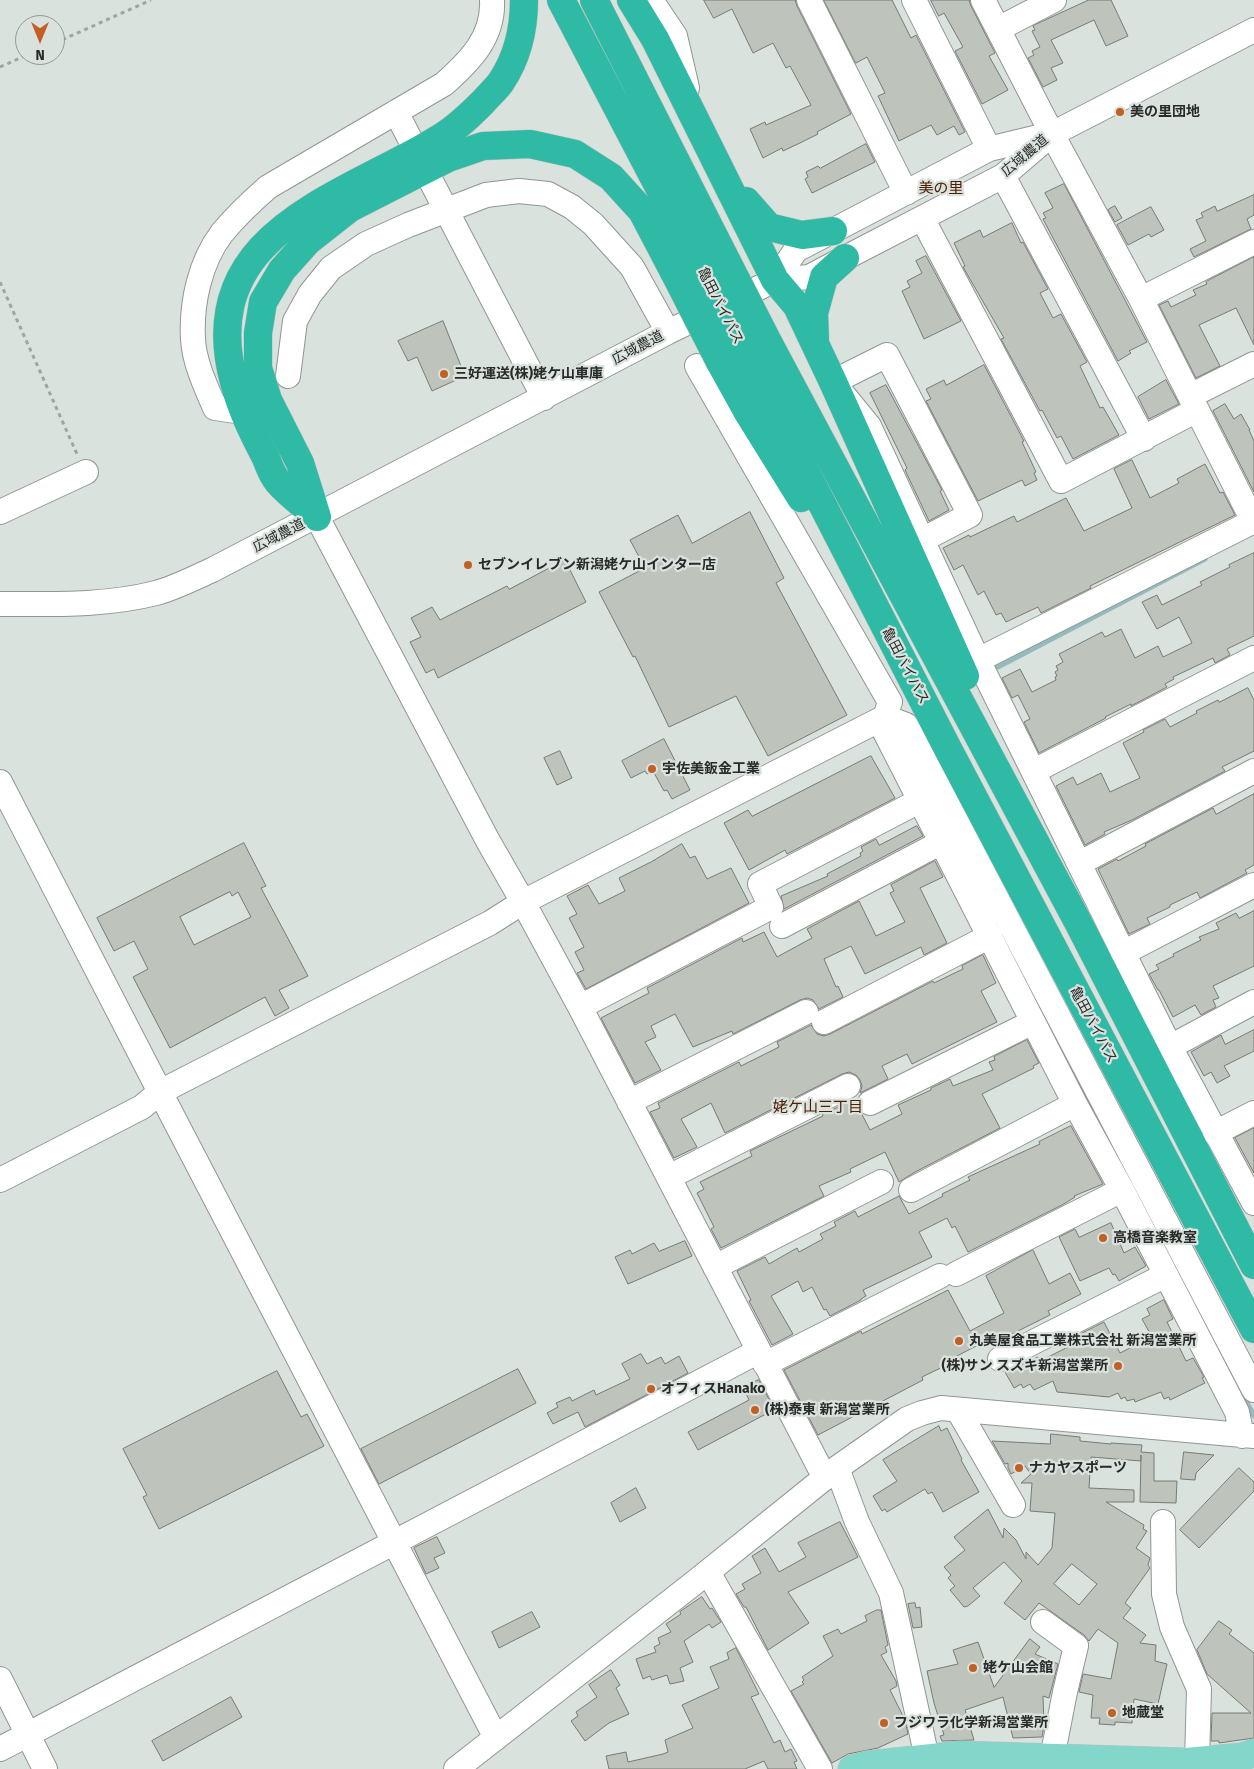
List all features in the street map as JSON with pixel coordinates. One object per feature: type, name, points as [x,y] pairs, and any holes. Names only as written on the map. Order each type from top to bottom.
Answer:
[{"type":"highway","points":[[317,517],[277,481],[243,412],[229,363],[226,333],[230,309],[239,280],[255,255],[276,232],[304,212],[445,136],[473,112],[500,83],[514,59],[524,22],[524,0]]},
{"type":"highway","name":"亀田バイパス","points":[[561,0],[709,254]]},
{"type":"highway","name":"亀田バイパス","points":[[594,0],[709,254],[733,357],[877,614],[1254,1329]]},
{"type":"highway","points":[[632,0],[655,39],[775,280],[797,306],[975,698],[1013,801]]},
{"type":"highway","points":[[317,517],[300,463],[268,400],[258,368],[258,333],[263,302],[282,270],[308,241],[350,208],[448,158],[484,146],[530,144],[575,154],[610,177],[642,211],[674,272],[733,357]]},
{"type":"highway","points":[[724,178],[769,227],[802,235],[833,231]]},
{"type":"highway","points":[[815,346],[814,313],[824,277],[845,258]]},
{"type":"highway","name":"亀田バイパス","points":[[733,357],[1013,801],[1079,924],[1254,1265]]},
{"type":"main road","points":[[852,1769],[867,1765],[960,1755],[1186,1762],[1241,1757],[1254,1753]]},
{"type":"street","points":[[243,412],[215,408],[202,378],[192,340],[195,298],[205,264],[221,234],[243,209],[268,187],[444,84],[467,64],[483,42],[492,10],[492,0]]},
{"type":"street","points":[[651,0],[675,36],[693,114]]},
{"type":"street","points":[[809,0],[906,193]]},
{"type":"street","points":[[914,0],[990,148]]},
{"type":"street","points":[[978,660],[1254,522],[1141,299],[1052,134],[983,0]]},
{"type":"street","points":[[998,29],[1054,0]]},
{"type":"street","name":"広域農道","points":[[0,604],[76,604],[116,601],[157,592],[212,570],[317,517],[668,332],[775,280],[808,277],[845,258],[1003,176],[1052,134],[1254,30]]},
{"type":"street","points":[[396,112],[411,141]]},
{"type":"street","points":[[775,280],[796,250],[990,148],[1052,134]]},
{"type":"street","points":[[1003,176],[1144,439]]},
{"type":"street","points":[[431,182],[544,398]]},
{"type":"street","points":[[288,376],[295,321],[310,294],[331,268],[366,244],[446,211],[486,195],[519,191],[548,194],[572,207],[593,224],[632,267],[668,332]]},
{"type":"street","points":[[922,218],[1061,481],[1144,439],[1194,403],[1254,364]]},
{"type":"street","points":[[1141,299],[1254,242]]},
{"type":"street","points":[[922,540],[970,515],[887,355],[833,382],[869,426],[922,540],[978,660],[1123,953],[1215,1133],[1250,1188]]},
{"type":"street","points":[[456,1769],[708,1572],[831,1473],[907,1419],[941,1408],[1248,1436],[1122,1190],[1075,1104],[885,732],[885,717],[890,702],[737,437],[733,357]]},
{"type":"street","points":[[0,512],[86,472]]},
{"type":"street","points":[[317,517],[488,842],[580,1007],[762,1358],[831,1473],[857,1522],[891,1593],[927,1758]]},
{"type":"street","points":[[1034,771],[1254,658]]},
{"type":"street","points":[[0,1180],[142,1107],[160,1092],[490,923],[523,902],[885,717],[906,725],[1254,1390]]},
{"type":"street","points":[[1080,863],[1254,771]]},
{"type":"street","points":[[0,782],[496,1738]]},
{"type":"street","points":[[580,1007],[771,907],[760,884],[921,800]]},
{"type":"street","points":[[782,926],[942,842]]},
{"type":"street","points":[[1123,953],[1254,885]]},
{"type":"street","points":[[630,1102],[990,936]]},
{"type":"street","points":[[1170,1047],[1254,1002]]},
{"type":"street","points":[[870,1103],[1033,1022]]},
{"type":"street","points":[[669,1177],[848,1086]]},
{"type":"street","points":[[911,1190],[1075,1104]]},
{"type":"street","points":[[1215,1133],[1254,1113]]},
{"type":"street","points":[[715,1267],[881,1182]]},
{"type":"street","points":[[0,1749],[395,1542],[762,1358],[948,1275],[1122,1190]]},
{"type":"street","points":[[1000,1359],[1166,1275]]},
{"type":"street","points":[[958,1410],[1014,1505]]},
{"type":"street","points":[[1162,1522],[1164,1594],[1172,1627],[1199,1689],[1197,1761]]},
{"type":"street","points":[[708,1572],[820,1769]]},
{"type":"street","points":[[1043,1622],[1076,1646],[1064,1692],[1052,1758]]},
{"type":"street","points":[[0,1678],[45,1769]]},
{"type":"path","points":[[65,39],[151,0]]},
{"type":"path","points":[[0,67],[15,60]]},
{"type":"path","points":[[0,282],[86,472]]},
{"type":"building","points":[[704,0],[795,0],[851,114],[802,142],[783,151],[782,148],[763,158],[750,129],[765,122],[766,125],[811,105],[790,66],[786,68],[773,43],[753,53],[732,9],[714,18]]},
{"type":"building","points":[[824,0],[892,0],[911,38],[916,35],[965,132],[959,135],[954,126],[937,135],[931,125],[899,141],[878,96],[885,93],[867,57],[856,63]]},
{"type":"building","points":[[931,0],[969,0],[995,53],[989,56],[1008,90],[982,104],[955,51],[963,47],[944,13],[939,16]]},
{"type":"building","points":[[1089,0],[1111,0],[1128,36],[1106,46],[1094,20],[1051,40],[1063,63],[1051,68],[1057,80],[1043,87],[1028,58],[1034,55],[1032,51],[1040,47],[1032,31],[1035,30],[1033,26]]},
{"type":"building","points":[[866,144],[875,162],[812,193],[805,179],[808,177],[806,172],[818,166],[820,168]]},
{"type":"building","points":[[1064,184],[1147,342],[1129,351],[1131,353],[1118,361],[1043,219],[1046,218],[1043,213],[1053,208],[1045,193]]},
{"type":"building","points":[[1254,195],[1254,215],[1247,219],[1251,229],[1194,257],[1190,249],[1206,241],[1196,220],[1203,217],[1201,213],[1215,206],[1217,211]]},
{"type":"building","points":[[1115,206],[1122,218],[1115,222],[1108,210]]},
{"type":"building","points":[[1151,207],[1164,230],[1151,237],[1149,234],[1128,245],[1117,225]]},
{"type":"building","points":[[1012,223],[1021,243],[1023,242],[1048,289],[1040,293],[1053,318],[1061,314],[1087,362],[1080,366],[1100,408],[1103,407],[1119,435],[1073,459],[1061,436],[1057,438],[1042,410],[1040,411],[1001,339],[1004,338],[963,267],[965,266],[954,243],[980,230],[983,237]]},
{"type":"building","points":[[926,256],[961,321],[924,339],[902,291],[910,287],[907,281],[922,273],[916,261]]},
{"type":"building","points":[[1254,257],[1254,345],[1236,308],[1199,325],[1220,366],[1196,378],[1159,305],[1168,301],[1171,307],[1196,295],[1193,290]]},
{"type":"building","points":[[443,321],[465,376],[432,391],[417,357],[408,361],[398,341]]},
{"type":"building","points":[[984,365],[1024,441],[1022,442],[1036,472],[1034,473],[1037,480],[1025,486],[1022,480],[978,501],[926,401],[931,399],[926,389],[944,380],[946,385]]},
{"type":"building","points":[[1166,380],[1179,404],[1149,419],[1138,397]]},
{"type":"building","points":[[886,385],[942,490],[940,491],[949,510],[929,521],[905,470],[907,468],[870,393]]},
{"type":"building","points":[[1225,404],[1234,419],[1241,414],[1254,441],[1254,492],[1213,411]]},
{"type":"building","points":[[1132,460],[1150,498],[1179,483],[1177,479],[1205,464],[1220,493],[1223,492],[1235,515],[1090,586],[1091,588],[1041,613],[1038,607],[1006,622],[1001,613],[996,615],[984,591],[978,595],[963,565],[954,570],[943,548],[1014,516],[1017,522],[1066,498],[1084,531],[1132,508],[1114,469]]},
{"type":"building","points":[[750,512],[784,578],[776,583],[847,715],[768,756],[736,696],[669,727],[635,656],[633,657],[599,592],[645,568],[630,540],[678,515],[692,543]]},
{"type":"building","points":[[1254,553],[1254,636],[1227,649],[1230,655],[1215,663],[1213,658],[1173,677],[1174,679],[1165,684],[1167,687],[1105,717],[1039,753],[1024,722],[1030,719],[1018,695],[1012,698],[1002,678],[1020,669],[1032,692],[1056,680],[1055,672],[1058,670],[1056,666],[1063,662],[1059,654],[1102,632],[1105,637],[1121,629],[1135,658],[1158,646],[1163,657],[1192,643],[1179,617],[1157,629],[1142,602],[1157,595],[1162,605],[1202,585],[1200,582]]},
{"type":"building","points":[[565,560],[586,602],[438,678],[434,669],[426,673],[410,642],[421,637],[411,618],[432,607],[440,620],[507,586],[509,589]]},
{"type":"building","points":[[1248,688],[1254,700],[1254,751],[1222,767],[1225,771],[1132,820],[1104,832],[1105,834],[1085,845],[1056,786],[1073,777],[1077,785],[1101,773],[1110,792],[1140,778],[1123,743],[1165,719],[1170,727],[1218,700],[1219,702]]},
{"type":"building","name":"宇佐美鈑金工業","points":[[664,739],[690,790],[672,799],[667,790],[664,791],[653,771],[647,774],[645,771],[631,778],[622,761]]},
{"type":"building","points":[[560,751],[572,778],[557,785],[544,758]]},
{"type":"building","points":[[871,756],[895,798],[787,854],[785,850],[749,870],[724,823],[748,810],[752,816]]},
{"type":"building","points":[[1254,794],[1254,865],[1245,870],[1247,873],[1200,898],[1197,892],[1170,905],[1170,907],[1147,918],[1150,924],[1129,934],[1098,869],[1117,859],[1118,861],[1146,846],[1145,844],[1213,808],[1216,814]]},
{"type":"building","points":[[917,826],[923,836],[784,909],[781,896],[828,876],[827,874],[861,856],[860,853],[863,851],[861,847],[876,839],[879,845]]},
{"type":"building","points":[[244,843],[266,886],[261,888],[308,976],[279,990],[289,1008],[275,1016],[265,997],[170,1048],[133,977],[148,969],[134,941],[114,951],[97,918]],"holes":[[[230,892],[232,896],[238,892],[251,917],[194,945],[180,917]]]},
{"type":"building","points":[[682,844],[690,858],[695,856],[707,879],[731,868],[749,903],[586,989],[577,973],[584,970],[575,952],[584,947],[569,918],[577,914],[567,896],[588,885],[599,904],[625,891],[619,878]]},
{"type":"building","points":[[935,861],[943,877],[920,888],[947,943],[924,955],[921,947],[865,974],[851,946],[824,959],[836,987],[838,986],[843,997],[819,1009],[813,1000],[807,998],[800,1000],[733,1034],[732,1031],[693,1047],[675,1014],[651,1026],[656,1037],[645,1042],[661,1070],[635,1083],[601,1018],[649,993],[647,988],[742,938],[743,942],[764,932],[777,957],[812,938],[807,929],[859,901],[876,936],[905,922],[890,893],[894,891],[891,885]]},
{"type":"building","points":[[1254,911],[1254,966],[1213,986],[1219,998],[1213,1000],[1216,1007],[1201,1015],[1195,1005],[1173,1017],[1149,974],[1159,969],[1156,965],[1201,940],[1199,937],[1219,929],[1216,923],[1236,913],[1239,918]]},
{"type":"building","points":[[983,955],[996,983],[981,991],[997,1022],[912,1064],[907,1054],[882,1066],[888,1079],[860,1093],[862,1086],[856,1075],[849,1072],[842,1074],[725,1133],[711,1103],[681,1119],[697,1147],[674,1158],[650,1112],[660,1108],[658,1103],[739,1062],[741,1066],[779,1047],[777,1042],[811,1025],[817,1034],[824,1036],[830,1034],[933,981],[934,983],[963,969],[962,966]]},
{"type":"building","points":[[1254,1030],[1254,1051],[1224,1066],[1230,1076],[1217,1083],[1211,1072],[1204,1076],[1191,1052],[1221,1035],[1225,1044]]},
{"type":"building","points":[[1027,1040],[1039,1063],[1033,1066],[1034,1068],[982,1094],[1000,1128],[899,1182],[885,1152],[850,1169],[851,1172],[819,1186],[824,1196],[721,1248],[711,1229],[714,1227],[697,1193],[704,1189],[700,1182],[752,1156],[750,1151],[854,1099],[870,1130],[902,1114],[898,1105],[931,1090],[931,1088],[950,1079],[953,1086],[993,1070],[989,1062],[995,1060],[994,1057]]},
{"type":"building","points":[[1071,1126],[1103,1184],[1074,1196],[1062,1205],[968,1252],[955,1226],[952,1228],[947,1218],[919,1232],[932,1257],[863,1290],[866,1296],[861,1300],[830,1316],[826,1309],[824,1310],[812,1287],[803,1292],[798,1281],[771,1296],[793,1334],[772,1345],[749,1301],[751,1300],[737,1271],[765,1257],[769,1264],[797,1248],[799,1252],[823,1239],[820,1234],[836,1226],[834,1222],[855,1211],[858,1217],[899,1196],[909,1214],[970,1180],[968,1177],[1040,1144],[1039,1142]]},
{"type":"building","points":[[1254,1128],[1254,1173],[1235,1138]]},
{"type":"building","points":[[1111,1223],[1124,1253],[1135,1247],[1146,1266],[1119,1281],[1109,1268],[1080,1281],[1059,1237],[1075,1229],[1079,1237]]},
{"type":"building","points":[[685,1241],[692,1256],[628,1284],[615,1257],[630,1250],[632,1254],[654,1243],[659,1251]]},
{"type":"building","points":[[1033,1250],[1049,1284],[1070,1273],[1081,1294],[1048,1311],[1050,1315],[1012,1334],[1014,1337],[993,1348],[988,1340],[949,1360],[951,1363],[922,1377],[923,1380],[818,1435],[784,1370],[861,1331],[862,1334],[948,1290],[970,1331],[1004,1313],[986,1276]]},
{"type":"building","points":[[1164,1300],[1173,1319],[1167,1322],[1186,1361],[1193,1358],[1204,1377],[1202,1378],[1205,1383],[1170,1400],[1169,1397],[1164,1399],[1161,1392],[1135,1402],[1134,1399],[1127,1401],[1125,1397],[1121,1399],[1118,1393],[1109,1397],[1057,1392],[1053,1381],[1034,1390],[1030,1384],[1023,1388],[1021,1384],[1014,1388],[1005,1372],[1038,1357],[1040,1361],[1068,1347],[1072,1343],[1070,1339],[1104,1322],[1120,1353],[1152,1337],[1142,1319],[1150,1315],[1147,1309]]},
{"type":"building","points":[[641,1354],[647,1364],[661,1357],[665,1364],[679,1356],[688,1373],[585,1427],[578,1412],[553,1424],[547,1413],[558,1407],[556,1403],[570,1397],[572,1401],[594,1390],[596,1395],[630,1379],[622,1364]]},
{"type":"building","points":[[518,1369],[536,1403],[379,1484],[361,1449]]},
{"type":"building","points":[[277,1371],[301,1417],[307,1414],[324,1446],[159,1529],[143,1497],[147,1495],[123,1449]]},
{"type":"building","points":[[759,1380],[775,1411],[698,1450],[688,1432],[749,1400],[743,1387]]},
{"type":"building","points":[[939,1426],[941,1431],[947,1428],[961,1460],[979,1492],[943,1512],[932,1492],[928,1494],[925,1489],[887,1512],[885,1509],[882,1511],[873,1496],[897,1481],[883,1460]]},
{"type":"building","points":[[1051,1434],[1080,1437],[1080,1441],[1142,1445],[1141,1452],[1154,1453],[1154,1481],[1177,1481],[1176,1503],[1140,1502],[1141,1461],[1091,1457],[1089,1488],[1134,1490],[1134,1502],[1106,1502],[1144,1525],[1143,1529],[1147,1531],[1136,1548],[1150,1558],[1148,1565],[1150,1568],[1125,1603],[1131,1608],[1123,1618],[1146,1635],[1140,1643],[1156,1645],[1155,1661],[1167,1664],[1158,1704],[1134,1699],[1132,1723],[1115,1722],[1115,1725],[1099,1724],[1100,1718],[1091,1718],[1093,1695],[1079,1692],[1083,1674],[1111,1679],[1118,1643],[1098,1629],[1089,1641],[1084,1635],[1039,1603],[1025,1620],[1004,1603],[1022,1581],[1004,1562],[973,1588],[980,1596],[968,1606],[964,1607],[950,1590],[955,1586],[948,1578],[951,1575],[944,1567],[965,1550],[954,1537],[988,1509],[1003,1538],[1004,1528],[1016,1540],[1026,1559],[1026,1552],[1038,1565],[1052,1548],[1055,1513],[1030,1511],[1032,1483],[1021,1483],[1031,1474],[1025,1466],[1011,1474],[1008,1463],[1005,1464],[992,1441],[1050,1444]],"holes":[[[1072,1564],[1097,1584],[1079,1605],[1054,1584]]]},
{"type":"building","points":[[1184,1452],[1214,1455],[1196,1473],[1195,1480],[1181,1479]]},
{"type":"building","points":[[1239,1468],[1254,1482],[1254,1491],[1199,1548],[1180,1530]]},
{"type":"building","points":[[636,1488],[646,1508],[620,1522],[611,1503]]},
{"type":"building","points":[[840,1522],[858,1557],[788,1592],[809,1623],[768,1650],[746,1607],[744,1607],[736,1594],[745,1589],[742,1584],[761,1573],[752,1556],[765,1548],[779,1572],[806,1557],[798,1543]]},
{"type":"building","points":[[437,1537],[445,1553],[434,1558],[439,1568],[426,1574],[414,1548]]},
{"type":"building","points":[[702,1597],[721,1622],[712,1628],[709,1624],[684,1641],[693,1662],[680,1668],[684,1681],[670,1684],[667,1675],[652,1680],[650,1676],[643,1679],[636,1659],[656,1652],[654,1647],[660,1644],[658,1638],[671,1632],[666,1624]]},
{"type":"building","points":[[915,1603],[916,1608],[920,1607],[922,1627],[913,1628],[908,1604]]},
{"type":"building","points":[[881,1610],[888,1645],[885,1647],[887,1652],[881,1655],[896,1681],[897,1686],[890,1690],[905,1720],[908,1734],[878,1748],[848,1754],[832,1763],[791,1691],[804,1684],[802,1677],[833,1656],[823,1636],[838,1629],[841,1634],[867,1621],[865,1616]]},
{"type":"building","points":[[532,1612],[540,1627],[499,1648],[492,1632]]},
{"type":"building","points":[[1219,1621],[1232,1630],[1229,1634],[1254,1653],[1254,1738],[1219,1743],[1219,1741],[1211,1741],[1212,1713],[1251,1713],[1207,1674],[1197,1650]]},
{"type":"building","points":[[1030,1639],[1040,1647],[1035,1654],[1058,1664],[1049,1698],[1043,1696],[1044,1726],[1042,1737],[1013,1738],[1003,1697],[965,1710],[974,1740],[942,1741],[940,1736],[944,1735],[927,1671],[958,1664],[953,1650],[978,1642],[994,1687]]},
{"type":"building","points":[[736,1648],[759,1694],[751,1697],[774,1743],[780,1740],[785,1752],[791,1749],[797,1761],[794,1762],[797,1769],[768,1769],[764,1761],[745,1769],[609,1769],[606,1756],[626,1752],[628,1762],[668,1752],[665,1740],[693,1728],[682,1705],[719,1688],[710,1667],[729,1659],[727,1653]]},
{"type":"building","points":[[611,1670],[620,1685],[616,1688],[629,1714],[609,1723],[585,1741],[571,1721],[578,1716],[576,1712],[597,1697],[589,1685]]},
{"type":"building","points":[[231,1697],[242,1717],[163,1761],[152,1741]]},
{"type":"waterway","points":[[998,667],[1205,559]]},
{"type":"waterway","points":[[1116,1152],[1254,1416]]},
{"type":"place","name":"美の里団地","points":[[1120,112]]},
{"type":"place","name":"三好運送(株)姥ケ山車庫","points":[[444,374]]},
{"type":"place","name":"セブンイレブン新潟姥ケ山インター店","points":[[468,565]]},
{"type":"place","name":"宇佐美鈑金工業","points":[[652,769]]},
{"type":"place","name":"高橋音楽教室","points":[[1103,1238]]},
{"type":"place","name":"丸美屋食品工業株式会社 新潟営業所","points":[[959,1341]]},
{"type":"place","name":"(株)サン スズキ新潟営業所","points":[[1118,1366]]},
{"type":"place","name":"オフィスHanako","points":[[651,1389]]},
{"type":"place","name":"(株)泰東 新潟営業所","points":[[755,1410]]},
{"type":"place","name":"ナカヤスポーツ","points":[[1019,1468]]},
{"type":"place","name":"姥ケ山会館","points":[[973,1668]]},
{"type":"place","name":"地蔵堂","points":[[1112,1713]]},
{"type":"place","name":"フジワラ化学新潟営業所","points":[[884,1723]]},
{"type":"district","name":"美の里","points":[[941,189]]},
{"type":"district","name":"姥ケ山三丁目","points":[[818,1108]]}]
